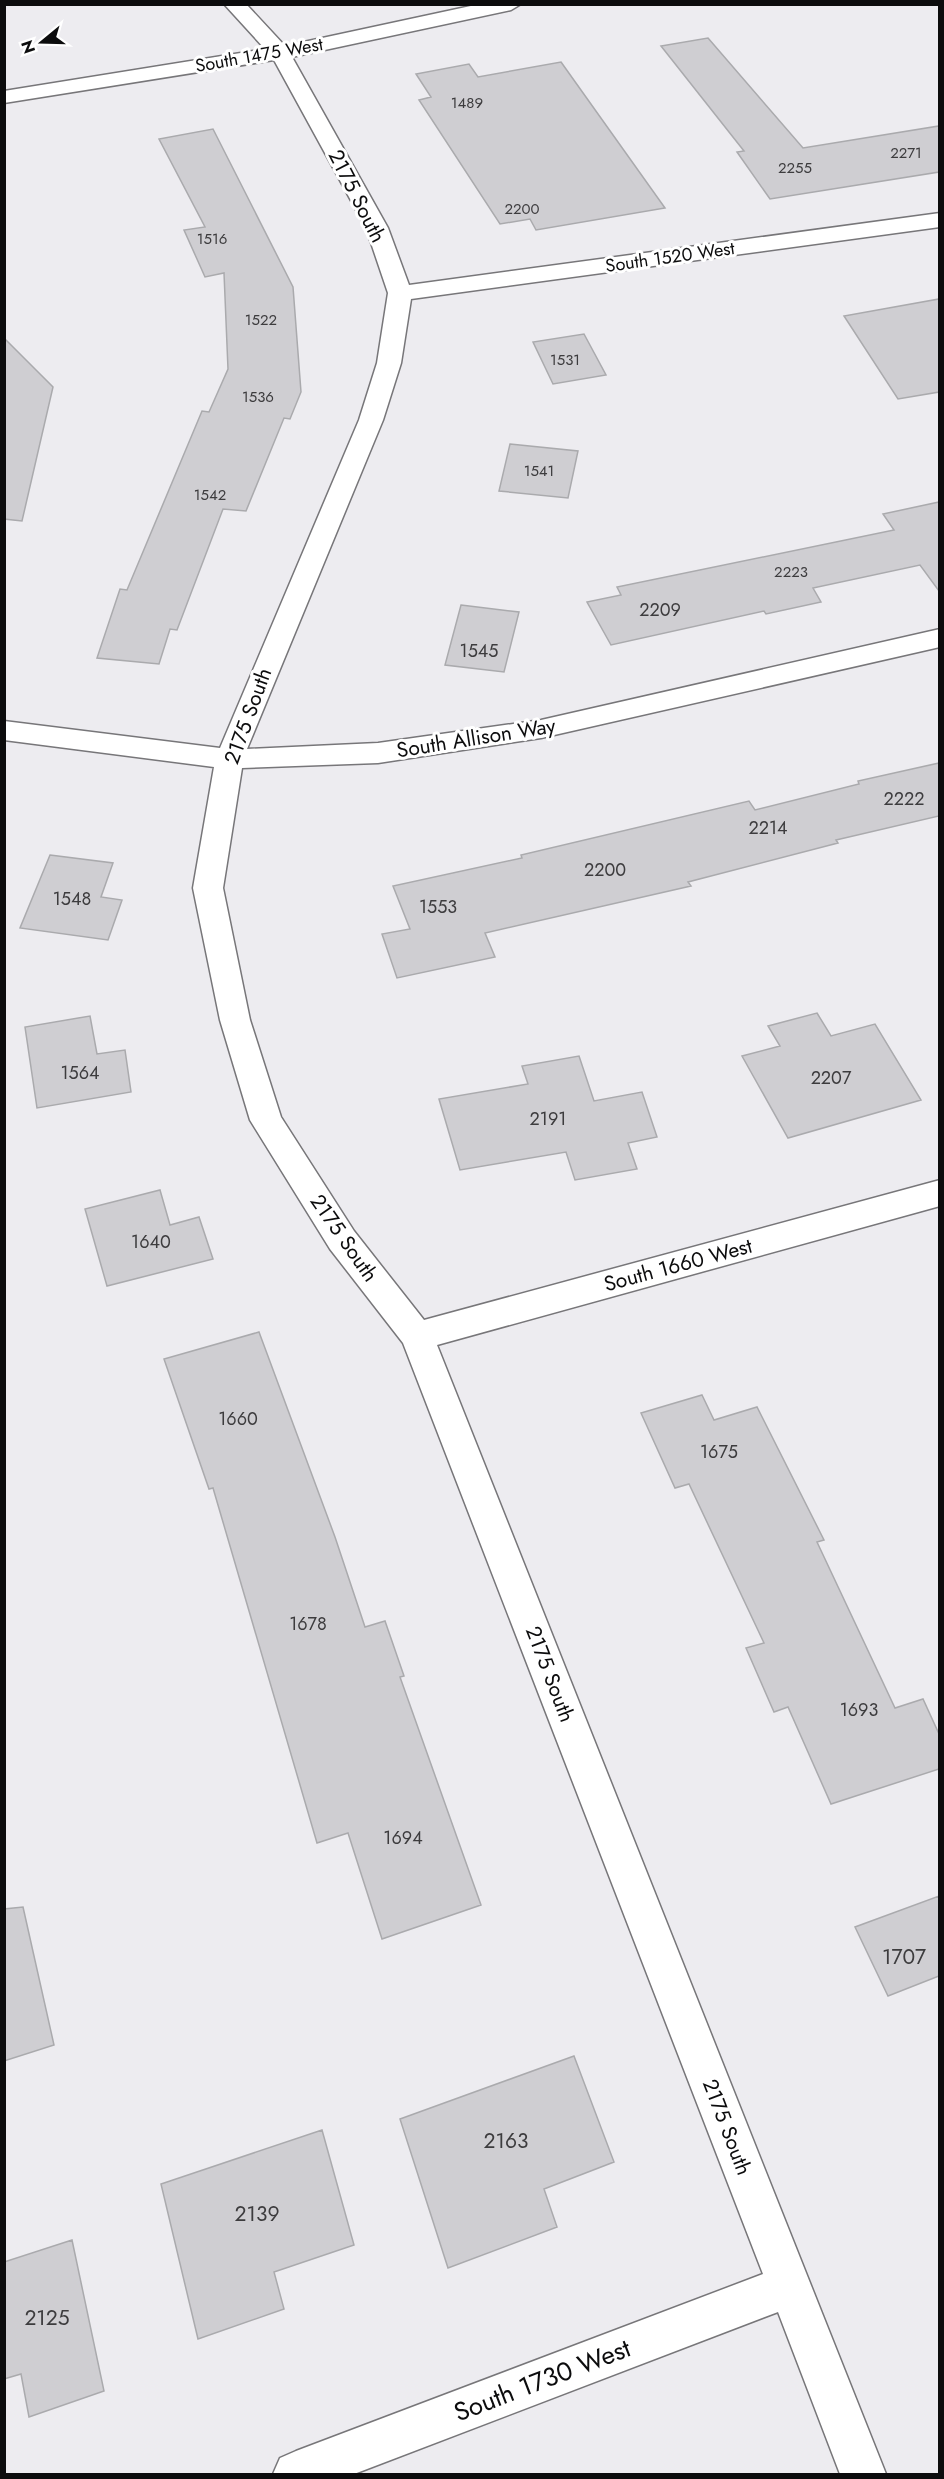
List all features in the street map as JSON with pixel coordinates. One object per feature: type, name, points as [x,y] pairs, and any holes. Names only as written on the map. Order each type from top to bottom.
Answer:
[{"type":"street","name":"2175 South","points":[[234,4],[280,53],[378,228],[400,293],[388,363],[371,420],[229,759],[208,888],[235,1020],[266,1120],[342,1240],[417,1336],[863,2475]]},
{"type":"street","name":"South 1475 West","points":[[4,97],[280,53],[511,4]]},
{"type":"street","name":"South 1520 West","points":[[400,293],[939,220]]},
{"type":"street","name":"South Allison Way","points":[[4,730],[229,759],[378,753],[541,729],[939,638]]},
{"type":"street","name":"South 1660 West","points":[[417,1336],[939,1193]]},
{"type":"street","name":"South 1730 West","points":[[296,2475],[789,2286]]},
{"type":"building","points":[[708,38],[803,148],[939,126],[939,172],[770,199],[737,152],[744,151],[661,46]]},
{"type":"building","points":[[561,62],[665,208],[536,230],[530,219],[500,224],[419,100],[431,97],[416,74],[469,64],[478,77]]},
{"type":"building","points":[[213,129],[293,287],[301,392],[290,419],[284,418],[246,511],[223,509],[177,630],[170,629],[159,664],[97,658],[120,589],[127,590],[202,411],[209,412],[228,369],[224,273],[205,277],[184,230],[205,227],[159,139]]},
{"type":"building","points":[[939,299],[939,392],[898,399],[844,316]]},
{"type":"building","points":[[584,334],[606,375],[553,384],[533,342]]},
{"type":"building","points":[[4,338],[53,387],[22,521],[4,519]]},
{"type":"building","points":[[510,444],[578,451],[568,498],[499,491]]},
{"type":"building","points":[[939,502],[939,591],[920,565],[813,588],[821,602],[766,614],[764,611],[611,645],[587,602],[621,595],[617,587],[894,530],[883,514]]},
{"type":"building","points":[[461,605],[519,612],[504,672],[445,665]]},
{"type":"building","points":[[939,763],[939,816],[836,840],[838,843],[688,882],[691,886],[485,933],[495,957],[397,978],[382,934],[410,929],[393,886],[522,858],[521,855],[749,801],[755,810],[859,784],[858,781]]},
{"type":"building","points":[[50,855],[113,863],[101,897],[122,900],[108,940],[20,928]]},
{"type":"building","points":[[817,1013],[831,1036],[875,1024],[921,1100],[788,1138],[742,1056],[780,1046],[768,1026]]},
{"type":"building","points":[[90,1016],[97,1054],[125,1050],[131,1092],[37,1108],[25,1027]]},
{"type":"building","points":[[579,1056],[594,1101],[642,1092],[657,1137],[628,1143],[637,1169],[575,1180],[566,1152],[460,1170],[439,1099],[528,1084],[522,1066]]},
{"type":"building","points":[[160,1190],[170,1225],[199,1217],[213,1259],[107,1286],[85,1209]]},
{"type":"building","points":[[259,1332],[335,1537],[365,1627],[385,1621],[404,1676],[400,1677],[481,1905],[382,1939],[348,1833],[317,1843],[213,1488],[209,1489],[164,1359]]},
{"type":"building","points":[[702,1395],[714,1420],[757,1407],[824,1540],[817,1542],[895,1708],[923,1699],[939,1734],[939,1769],[831,1804],[788,1707],[774,1712],[746,1648],[764,1643],[689,1484],[675,1488],[641,1413]]},
{"type":"building","points":[[939,1896],[939,1976],[888,1996],[855,1927]]},
{"type":"building","points":[[23,1907],[54,2045],[4,2061],[4,1909]]},
{"type":"building","points":[[574,2056],[614,2162],[544,2189],[557,2227],[448,2268],[400,2119]]},
{"type":"building","points":[[322,2130],[354,2245],[274,2272],[284,2309],[198,2339],[161,2184]]},
{"type":"building","points":[[72,2240],[104,2391],[29,2417],[21,2374],[4,2379],[4,2262]]}]
